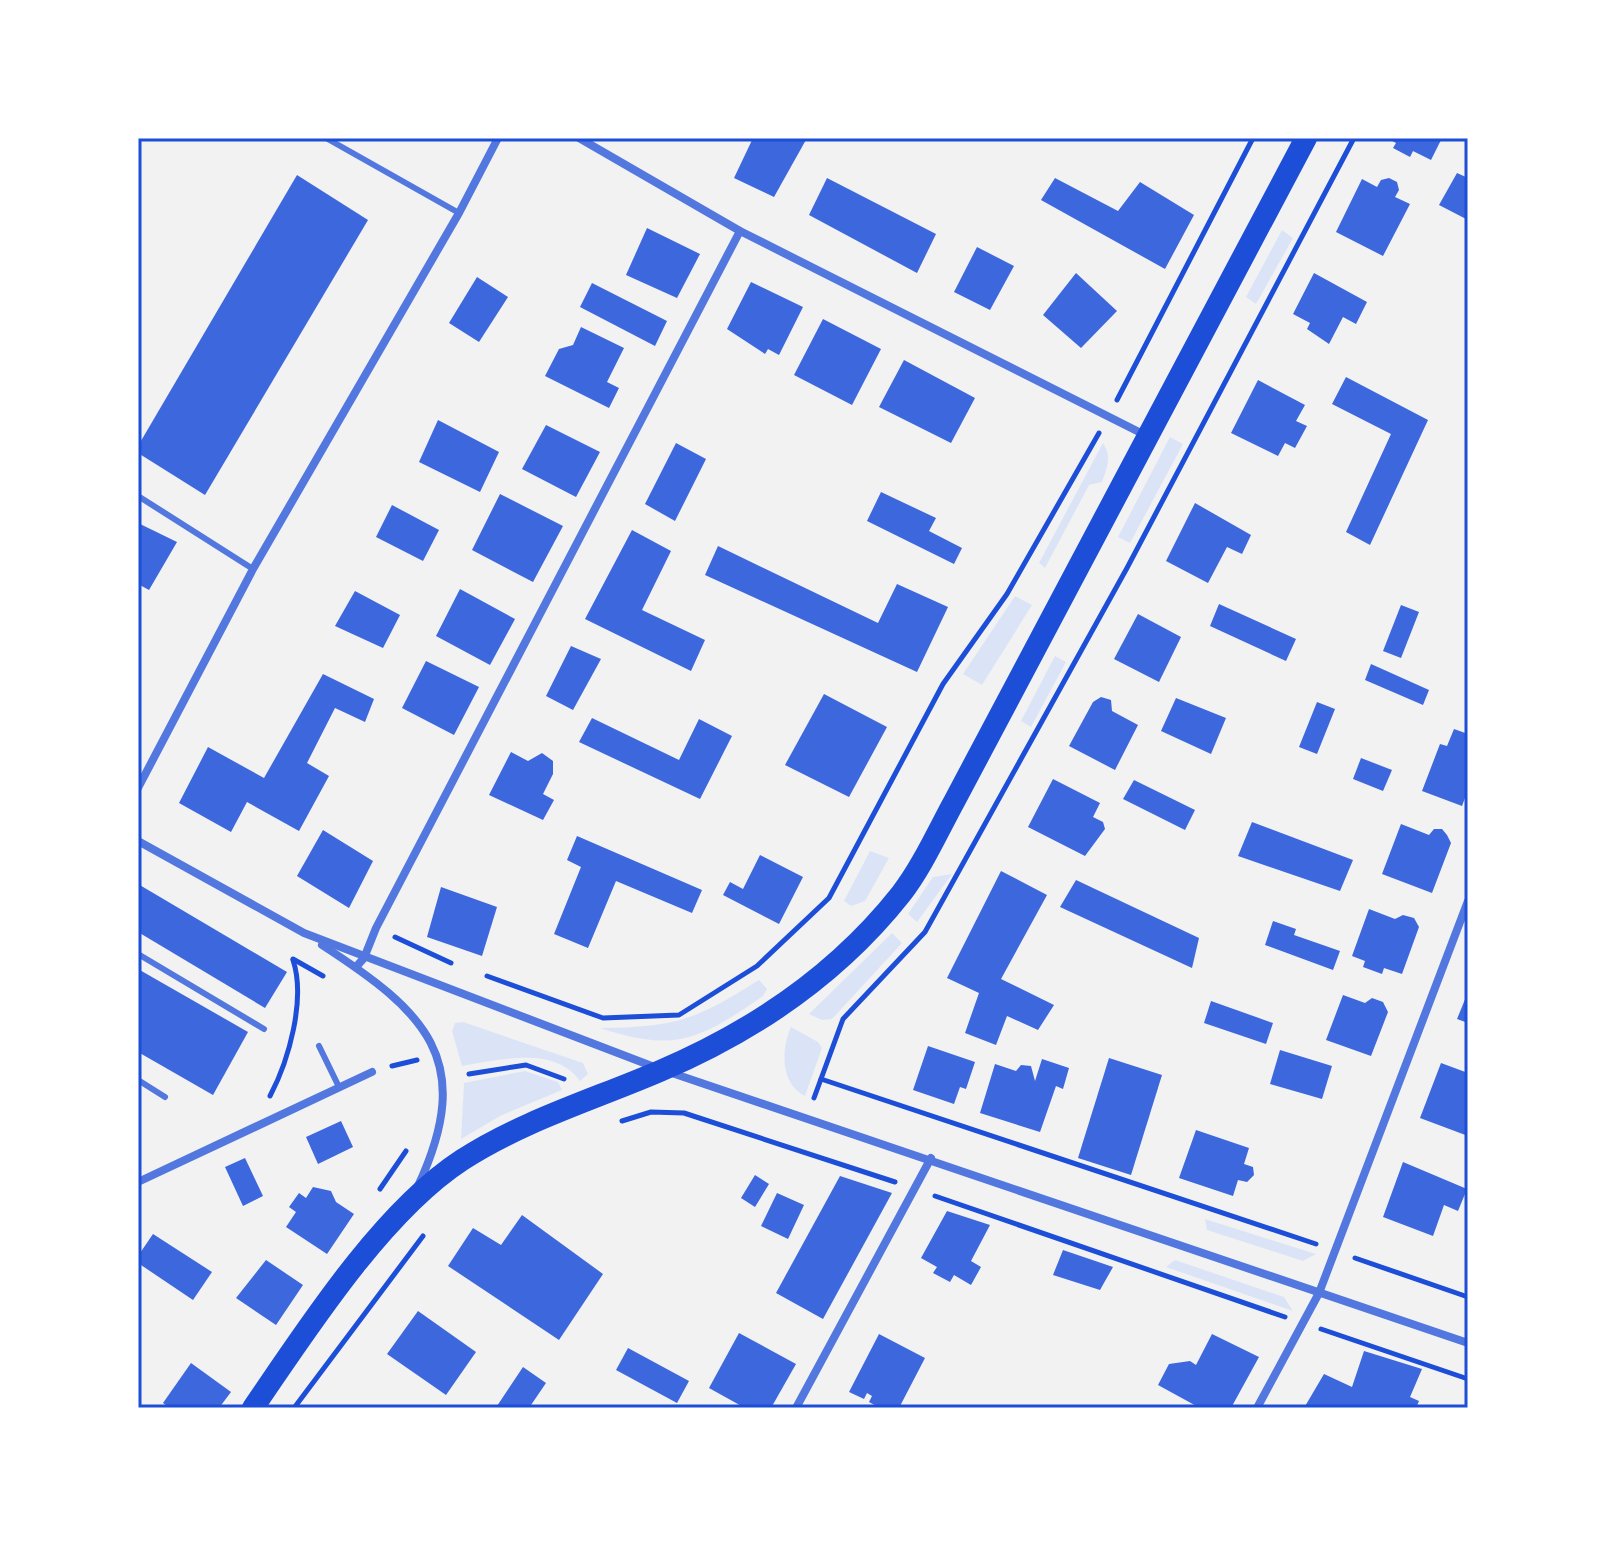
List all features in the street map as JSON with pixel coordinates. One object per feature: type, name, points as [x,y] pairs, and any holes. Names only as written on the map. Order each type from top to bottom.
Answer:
[{"type":"highway","points":[[253,1408],[328,1299],[410,1203],[461,1160],[534,1123],[739,1035],[788,1003],[823,975],[901,894],[955,800],[1306,138]]},
{"type":"street","points":[[138,788],[253,569],[459,213],[498,138]]},
{"type":"street","points":[[579,138],[740,231],[1148,436]]},
{"type":"street","points":[[356,967],[364,958],[376,928],[740,231]]},
{"type":"street","points":[[138,841],[304,933],[391,993],[421,1022],[438,1060],[444,1096],[441,1129],[410,1203]]},
{"type":"street","points":[[1257,1408],[1319,1293],[1468,901]]},
{"type":"street","points":[[304,933],[663,1070],[931,1158],[1468,1343]]},
{"type":"street","points":[[138,1182],[372,1072]]},
{"type":"street","points":[[796,1408],[931,1158]]},
{"type":"lane","points":[[326,138],[459,213]]},
{"type":"lane","points":[[138,496],[253,569]]},
{"type":"lane","points":[[138,954],[264,1029]]},
{"type":"lane","points":[[319,1046],[339,1087]]},
{"type":"lane","points":[[138,1080],[165,1097]]},
{"type":"path","points":[[1122,390],[1253,138]]},
{"type":"path","points":[[813,1099],[843,1019],[925,932],[1127,568],[1354,138]]},
{"type":"path","points":[[485,975],[603,1018],[679,1015],[757,966],[829,898],[943,684],[1007,594],[1091,448]]},
{"type":"path","points":[[376,928],[455,965]]},
{"type":"path","points":[[253,1128],[279,1079],[289,1039],[299,980],[293,959],[332,980]]},
{"type":"path","points":[[414,1047],[421,1072]]},
{"type":"path","points":[[469,1074],[526,1065],[565,1079]]},
{"type":"path","points":[[820,1079],[1468,1297]]},
{"type":"path","points":[[613,1123],[651,1112],[684,1113],[1468,1379]]},
{"type":"path","points":[[377,1194],[412,1139]]},
{"type":"path","points":[[294,1408],[432,1223]]},
{"type":"shaded area","points":[[1282,230],[1293,238],[1256,304],[1246,297]]},
{"type":"shaded area","points":[[1170,437],[1183,444],[1130,543],[1118,537]]},
{"type":"shaded area","points":[[1103,443],[1108,457],[1102,482],[1089,485],[1045,568],[1039,563]]},
{"type":"shaded area","points":[[1015,596],[1032,605],[982,685],[963,674]]},
{"type":"shaded area","points":[[1055,656],[1066,662],[1031,727],[1021,721]]},
{"type":"shaded area","points":[[870,851],[889,858],[865,901],[851,906],[844,901]]},
{"type":"shaded area","points":[[952,874],[917,922],[908,914],[933,877]]},
{"type":"shaded area","points":[[892,933],[902,943],[832,1019],[822,1020],[809,1014]]},
{"type":"shaded area","points":[[759,980],[767,989],[763,996],[721,1023],[686,1038],[649,1040],[600,1028],[648,1026],[684,1019],[701,1013]]},
{"type":"shaded area","points":[[463,1022],[583,1063],[588,1074],[580,1081],[569,1070],[541,1059],[509,1059],[462,1066],[452,1031],[455,1023]]},
{"type":"shaded area","points":[[791,1027],[818,1042],[822,1048],[805,1096],[787,1075],[784,1055]]},
{"type":"shaded area","points":[[525,1071],[558,1082],[562,1090],[502,1115],[461,1139],[464,1083]]},
{"type":"shaded area","points":[[1205,1219],[1316,1254],[1303,1261],[1207,1230]]},
{"type":"shaded area","points":[[1175,1260],[1284,1297],[1293,1311],[1166,1267]]},
{"type":"building","points":[[753,138],[807,138],[774,197],[734,178]]},
{"type":"building","points":[[1387,138],[1442,138],[1431,160],[1413,151],[1410,157],[1393,148],[1396,143]]},
{"type":"building","points":[[1457,173],[1468,178],[1468,220],[1439,205]]},
{"type":"building","points":[[297,175],[368,220],[205,495],[138,453],[138,446]]},
{"type":"building","points":[[827,178],[936,234],[917,273],[809,215]]},
{"type":"building","points":[[1055,178],[1118,211],[1140,182],[1194,215],[1165,269],[1041,200]]},
{"type":"building","points":[[1389,178],[1397,182],[1399,190],[1395,197],[1410,204],[1383,256],[1336,232],[1362,179],[1377,187],[1381,180]]},
{"type":"building","points":[[647,228],[700,254],[677,298],[626,275]]},
{"type":"building","points":[[977,247],[1014,266],[990,310],[954,292]]},
{"type":"building","points":[[1076,273],[1117,311],[1081,348],[1043,315]]},
{"type":"building","points":[[1314,273],[1367,302],[1356,324],[1343,317],[1329,344],[1307,329],[1310,323],[1293,314]]},
{"type":"building","points":[[477,277],[508,297],[479,342],[449,323]]},
{"type":"building","points":[[751,282],[803,307],[779,355],[768,349],[765,354],[727,329]]},
{"type":"building","points":[[592,283],[667,321],[655,346],[580,307]]},
{"type":"building","points":[[823,319],[881,349],[852,405],[794,375]]},
{"type":"building","points":[[581,327],[624,348],[607,382],[619,388],[609,408],[545,376],[559,349],[573,345]]},
{"type":"building","points":[[904,360],[975,398],[951,443],[879,407]]},
{"type":"building","points":[[1346,377],[1428,420],[1370,545],[1346,532],[1391,434],[1332,404]]},
{"type":"building","points":[[1258,380],[1305,405],[1296,421],[1307,426],[1295,448],[1285,443],[1278,456],[1231,433]]},
{"type":"building","points":[[438,420],[499,452],[480,492],[419,462]]},
{"type":"building","points":[[546,425],[600,452],[576,497],[522,469]]},
{"type":"building","points":[[676,443],[706,459],[675,521],[645,504]]},
{"type":"building","points":[[881,492],[936,518],[929,531],[962,548],[954,564],[867,521]]},
{"type":"building","points":[[500,494],[563,526],[533,582],[472,550]]},
{"type":"building","points":[[1195,503],[1251,535],[1242,554],[1227,547],[1208,583],[1166,561]]},
{"type":"building","points":[[392,505],[439,530],[423,561],[376,537]]},
{"type":"building","points":[[138,523],[177,542],[149,590],[138,584]]},
{"type":"building","points":[[632,530],[671,551],[642,610],[705,640],[691,671],[585,619]]},
{"type":"building","points":[[718,546],[878,623],[897,584],[948,607],[917,672],[705,575]]},
{"type":"building","points":[[460,589],[515,619],[490,665],[436,636]]},
{"type":"building","points":[[355,591],[400,615],[383,648],[335,626]]},
{"type":"building","points":[[1219,604],[1296,639],[1286,661],[1210,626]]},
{"type":"building","points":[[1401,605],[1419,612],[1401,658],[1383,651]]},
{"type":"building","points":[[1138,614],[1181,637],[1159,682],[1114,659]]},
{"type":"building","points":[[571,646],[601,659],[573,710],[546,696]]},
{"type":"building","points":[[426,661],[479,687],[454,735],[402,708]]},
{"type":"building","points":[[1371,664],[1429,690],[1423,705],[1365,680]]},
{"type":"building","points":[[323,674],[374,699],[365,722],[335,708],[307,763],[329,776],[299,831],[247,802],[231,832],[179,803],[208,747],[264,778]]},
{"type":"building","points":[[824,694],[887,727],[849,797],[785,765]]},
{"type":"building","points":[[1101,697],[1111,700],[1112,711],[1138,725],[1115,770],[1069,746],[1093,702]]},
{"type":"building","points":[[1176,698],[1226,718],[1211,754],[1161,731]]},
{"type":"building","points":[[1317,702],[1335,709],[1317,754],[1299,747]]},
{"type":"building","points":[[592,718],[679,760],[699,719],[732,736],[700,799],[579,742]]},
{"type":"building","points":[[1454,729],[1468,734],[1468,790],[1462,806],[1422,791],[1440,744],[1447,746]]},
{"type":"building","points":[[511,752],[528,761],[542,753],[553,761],[553,774],[543,794],[554,800],[543,820],[489,795]]},
{"type":"building","points":[[1361,758],[1392,770],[1383,791],[1353,779]]},
{"type":"building","points":[[1053,779],[1100,803],[1093,817],[1103,822],[1105,829],[1085,856],[1028,827]]},
{"type":"building","points":[[1134,780],[1195,810],[1185,830],[1123,799]]},
{"type":"building","points":[[1252,822],[1353,860],[1340,891],[1238,856]]},
{"type":"building","points":[[1401,824],[1429,835],[1434,829],[1442,829],[1451,843],[1432,893],[1382,874]]},
{"type":"building","points":[[323,830],[373,861],[349,908],[297,876]]},
{"type":"building","points":[[577,836],[702,890],[692,913],[616,881],[588,948],[554,934],[581,867],[567,860]]},
{"type":"building","points":[[760,855],[803,877],[779,924],[723,895],[730,882],[743,889]]},
{"type":"building","points":[[1001,871],[1047,895],[1001,979],[1054,1005],[1038,1030],[1007,1016],[996,1045],[965,1033],[979,993],[947,978]]},
{"type":"building","points":[[1076,880],[1199,938],[1192,968],[1060,907]]},
{"type":"building","points":[[138,884],[287,972],[265,1008],[138,932]]},
{"type":"building","points":[[441,887],[497,907],[482,956],[427,937]]},
{"type":"building","points":[[1369,909],[1395,919],[1403,915],[1414,918],[1419,927],[1402,974],[1384,968],[1382,974],[1363,967],[1365,961],[1352,956]]},
{"type":"building","points":[[1273,921],[1296,929],[1294,935],[1340,951],[1333,970],[1265,945]]},
{"type":"building","points":[[138,969],[248,1032],[213,1095],[138,1052]]},
{"type":"building","points":[[1468,992],[1468,1023],[1457,1019]]},
{"type":"building","points":[[1343,995],[1365,1003],[1372,998],[1383,1002],[1388,1012],[1371,1056],[1326,1040]]},
{"type":"building","points":[[1211,1001],[1273,1023],[1266,1044],[1204,1023]]},
{"type":"building","points":[[928,1046],[975,1062],[966,1089],[960,1087],[954,1104],[913,1090]]},
{"type":"building","points":[[1280,1050],[1332,1066],[1322,1099],[1270,1084]]},
{"type":"building","points":[[1109,1058],[1162,1075],[1131,1175],[1078,1158]]},
{"type":"building","points":[[1042,1059],[1069,1068],[1063,1089],[1056,1086],[1040,1132],[980,1113],[995,1064],[1016,1071],[1021,1065],[1031,1066],[1035,1081]]},
{"type":"building","points":[[1441,1063],[1468,1073],[1468,1136],[1420,1118]]},
{"type":"building","points":[[341,1121],[353,1147],[318,1164],[306,1137]]},
{"type":"building","points":[[1196,1130],[1249,1148],[1244,1164],[1253,1167],[1254,1175],[1247,1182],[1238,1180],[1233,1196],[1179,1178]]},
{"type":"building","points":[[245,1158],[263,1196],[243,1206],[225,1167]]},
{"type":"building","points":[[1403,1162],[1467,1189],[1458,1211],[1444,1205],[1433,1236],[1383,1217]]},
{"type":"building","points":[[755,1175],[769,1184],[755,1207],[741,1198]]},
{"type":"building","points":[[840,1176],[892,1193],[823,1319],[776,1293]]},
{"type":"building","points":[[313,1187],[331,1191],[336,1202],[354,1214],[327,1254],[286,1227],[296,1212],[289,1207],[299,1193],[306,1198]]},
{"type":"building","points":[[777,1193],[804,1205],[788,1239],[761,1226]]},
{"type":"building","points":[[947,1211],[990,1225],[971,1261],[981,1267],[971,1285],[954,1275],[950,1282],[933,1273],[937,1267],[921,1258]]},
{"type":"building","points":[[522,1215],[603,1274],[559,1340],[448,1266],[473,1228],[501,1245]]},
{"type":"building","points":[[153,1234],[212,1272],[193,1300],[138,1263],[138,1256]]},
{"type":"building","points":[[1063,1250],[1113,1267],[1100,1290],[1053,1275]]},
{"type":"building","points":[[266,1260],[303,1285],[276,1325],[236,1298]]},
{"type":"building","points":[[418,1311],[476,1352],[446,1395],[387,1354]]},
{"type":"building","points":[[739,1333],[796,1364],[771,1408],[745,1408],[709,1388]]},
{"type":"building","points":[[879,1334],[925,1358],[899,1408],[880,1408],[869,1402],[872,1396],[867,1393],[864,1399],[849,1392]]},
{"type":"building","points":[[1212,1334],[1259,1357],[1231,1408],[1200,1408],[1158,1385],[1169,1364],[1190,1361],[1196,1365]]},
{"type":"building","points":[[628,1348],[689,1381],[677,1403],[616,1370]]},
{"type":"building","points":[[1364,1351],[1422,1369],[1410,1397],[1419,1401],[1416,1408],[1304,1408],[1324,1374],[1352,1387]]},
{"type":"building","points":[[191,1363],[231,1392],[219,1408],[170,1408],[163,1403]]},
{"type":"building","points":[[523,1367],[546,1383],[529,1408],[497,1406]]}]
